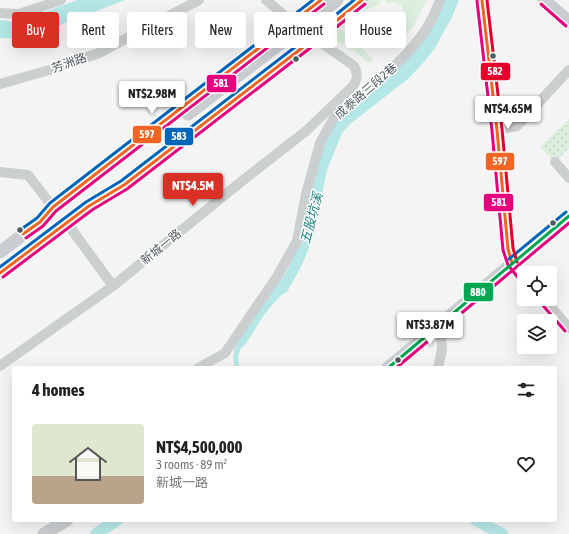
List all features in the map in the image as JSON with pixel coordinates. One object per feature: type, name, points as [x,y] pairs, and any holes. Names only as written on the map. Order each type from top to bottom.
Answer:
[{"type":"main road","points":[[305,12],[321,0]]},
{"type":"main road","points":[[89,206],[159,141],[337,0]]},
{"type":"main road","points":[[40,222],[56,215],[351,0]]},
{"type":"main road","points":[[341,16],[350,6],[351,0]]},
{"type":"main road","points":[[337,19],[362,0]]},
{"type":"main road","points":[[544,0],[569,22]]},
{"type":"main road","points":[[0,252],[40,222],[53,207],[258,48]]},
{"type":"main road","points":[[0,274],[89,206],[124,185],[302,48]]},
{"type":"main road","points":[[390,366],[569,216]]},
{"type":"main road","points":[[44,534],[64,522]]},
{"type":"street","points":[[0,13],[19,14],[60,0]]},
{"type":"street","name":"芳洲路","points":[[0,84],[53,69],[99,53],[199,0]]},
{"type":"street","points":[[266,0],[280,12]]},
{"type":"street","name":"成泰路三段2巷","points":[[202,366],[226,353],[278,275],[297,241],[311,173],[320,143],[329,125],[335,116],[397,64],[419,40],[436,14],[440,0]]},
{"type":"street","points":[[482,0],[497,130],[508,249],[512,263],[517,269]]},
{"type":"street","name":"新城一路","points":[[0,366],[113,286],[306,131],[353,86],[357,77],[354,66],[329,48]]},
{"type":"street","points":[[497,130],[517,126],[569,70]]},
{"type":"street","points":[[555,162],[569,178]]},
{"type":"street","points":[[0,172],[28,175],[53,207]]},
{"type":"street","points":[[67,223],[113,286]]},
{"type":"street","points":[[552,306],[567,320]]},
{"type":"street","points":[[438,366],[442,349],[440,324]]},
{"type":"green space","points":[[370,0],[380,0],[380,4],[363,12],[356,12]]},
{"type":"green space","points":[[385,0],[427,0],[414,25],[406,34],[406,12],[403,12],[400,4],[396,2],[387,3]]},
{"type":"green space","points":[[345,21],[345,29],[338,27]]},
{"type":"green space","points":[[337,30],[345,33],[345,47],[337,40]]},
{"type":"green space","points":[[347,48],[361,48],[372,58],[373,61],[369,63],[354,50],[351,51]]},
{"type":"green space","points":[[569,119],[569,148],[555,162],[540,147]]},
{"type":"water","points":[[77,0],[125,0],[94,12],[67,12],[67,22],[59,26],[59,12],[45,12]]},
{"type":"water","points":[[443,0],[459,0],[452,17],[435,48],[423,63],[408,79],[350,124],[342,133],[327,170],[314,235],[302,265],[287,292],[281,295],[263,316],[246,344],[241,348],[238,357],[240,366],[235,366],[234,354],[238,340],[288,269],[294,255],[319,156],[336,121],[376,87]]},
{"type":"water","points":[[0,20],[12,21],[12,38],[0,38]]},
{"type":"waterway","points":[[96,534],[114,522]]},
{"type":"waterway","name":"五股坑溪","points":[[480,522],[502,534]]},
{"type":"transit line","name":"583","points":[[20,230],[37,218],[50,203],[313,0]]},
{"type":"transit line","name":"597","points":[[23,234],[40,222],[53,207],[321,0]]},
{"type":"transit line","name":"583","points":[[0,267],[86,202],[121,181],[354,0]]},
{"type":"transit line","name":"597","points":[[0,273],[89,206],[124,185],[362,0]]},
{"type":"transit line","name":"597","points":[[482,0],[497,130],[508,249],[512,263]]},
{"type":"transit line","name":"582","points":[[487,0],[502,129],[513,248],[517,262]]},
{"type":"transit line","name":"581","points":[[477,1],[492,131],[503,250],[508,265],[517,276]]},
{"type":"transit line","name":"581","points":[[26,238],[43,226],[56,211],[324,4]]},
{"type":"transit line","name":"581","points":[[3,277],[92,210],[127,189],[365,4]]},
{"type":"transit line","name":"581","points":[[541,4],[566,26]]},
{"type":"transit line","name":"583","points":[[509,259],[566,212]]},
{"type":"transit line","name":"880","points":[[390,366],[569,216]]},
{"type":"transit line","name":"581","points":[[398,366],[569,223]]},
{"type":"transit line","name":"581","points":[[543,306],[565,331]]}]
